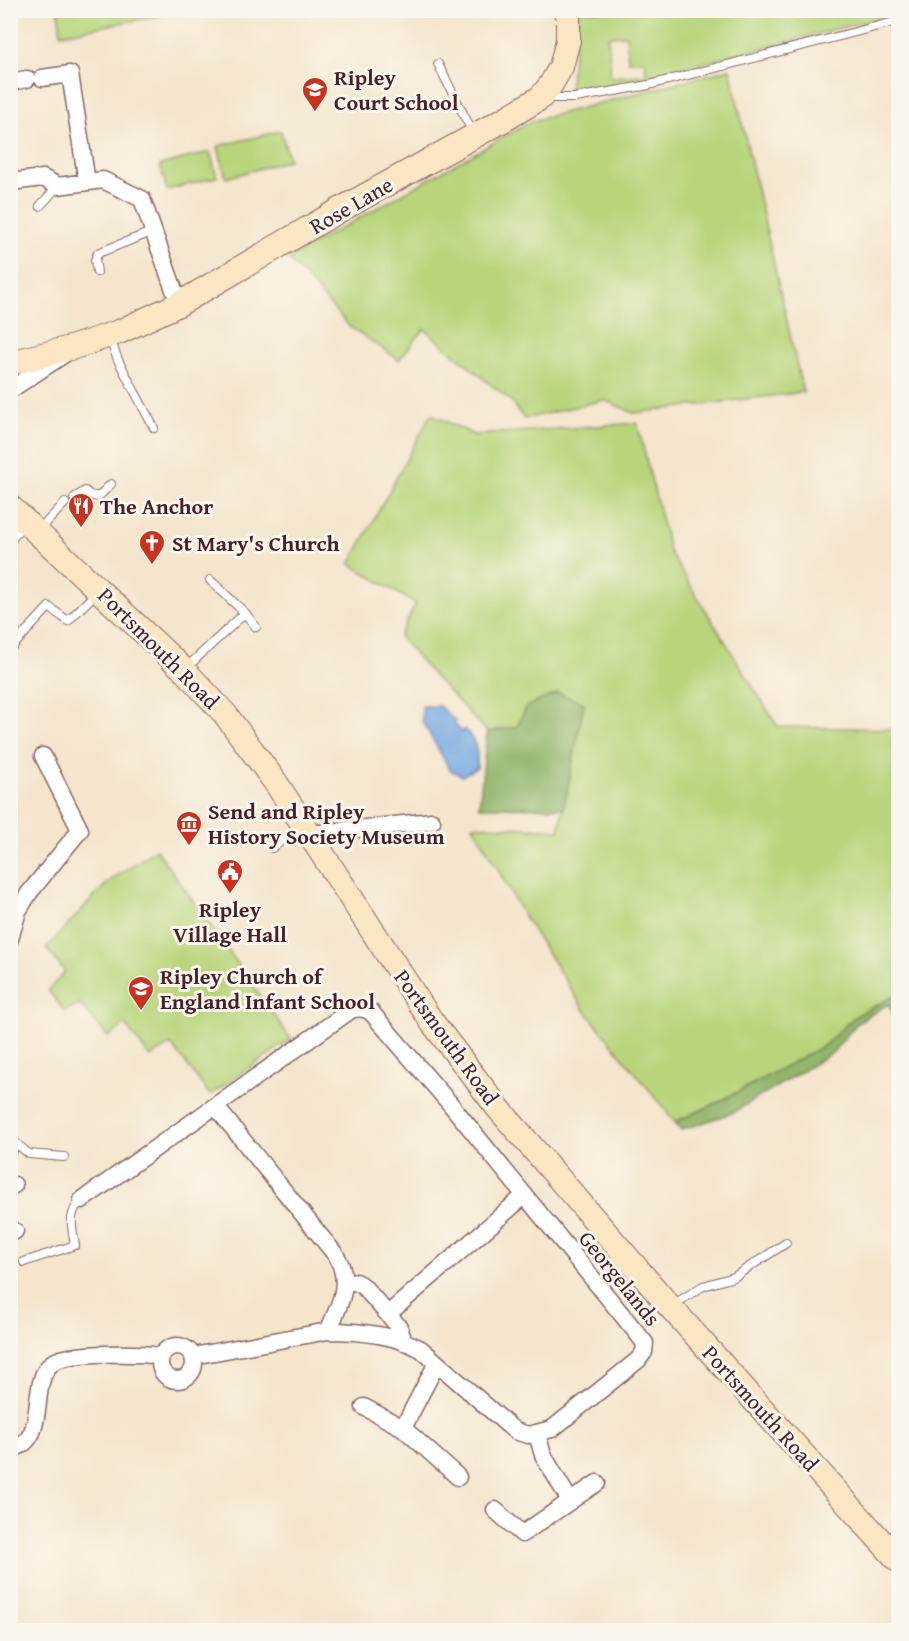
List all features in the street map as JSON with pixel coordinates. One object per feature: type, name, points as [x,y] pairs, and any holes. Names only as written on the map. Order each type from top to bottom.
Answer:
[{"type":"main road","name":"Rose Lane","points":[[10,363],[74,347],[109,335],[179,304],[345,207],[540,98],[561,67],[568,40],[568,10]]},
{"type":"main road","name":"Portsmouth Road","points":[[24,520],[184,670],[240,733],[307,830],[432,1022],[460,1060],[551,1170],[670,1307],[898,1560]]},
{"type":"street","points":[[26,80],[70,74],[87,182]]},
{"type":"street","points":[[10,182],[43,178],[58,186],[103,180],[142,199],[179,304]]},
{"type":"street","name":"Rose Lane","points":[[10,390],[45,369],[74,347]]},
{"type":"street","points":[[10,939],[14,909],[80,830],[43,756]]},
{"type":"street","points":[[307,830],[432,821]]},
{"type":"street","name":"Georgelands","points":[[82,1200],[351,1010],[362,1008],[372,1012],[644,1340],[644,1352],[638,1360],[552,1429],[537,1434]]},
{"type":"street","points":[[216,1107],[335,1254],[343,1267],[345,1281],[341,1300],[328,1331]]},
{"type":"street","points":[[388,1314],[524,1196]]},
{"type":"street","points":[[345,1281],[359,1283],[399,1327],[404,1342]]},
{"type":"street","points":[[193,1356],[328,1331],[350,1331],[404,1342],[420,1349],[515,1431],[528,1435],[537,1434],[543,1455],[570,1501]]},
{"type":"street","points":[[174,1346],[187,1349],[193,1356],[195,1366],[193,1372],[183,1380],[177,1381],[165,1376],[160,1365],[162,1356],[168,1348],[174,1346]]},
{"type":"street","points":[[10,1449],[24,1444],[30,1436],[42,1378],[45,1370],[58,1358],[140,1353],[162,1356]]},
{"type":"street","points":[[403,1428],[437,1363]]},
{"type":"street","points":[[364,1407],[403,1428],[458,1478]]},
{"type":"street","points":[[495,1510],[522,1534],[597,1483]]},
{"type":"lane","points":[[540,98],[575,98],[649,85],[898,21]]},
{"type":"lane","points":[[438,64],[474,136]]},
{"type":"lane","points":[[40,206],[58,186]]},
{"type":"lane","points":[[97,272],[95,260],[98,253],[154,231]]},
{"type":"lane","points":[[109,335],[118,360],[154,428]]},
{"type":"lane","points":[[74,498],[85,491],[90,495],[98,496],[111,484]]},
{"type":"lane","points":[[10,542],[24,520],[65,503]]},
{"type":"lane","points":[[210,580],[245,613],[256,627]]},
{"type":"lane","points":[[10,649],[49,607],[68,621],[100,589]]},
{"type":"lane","points":[[184,670],[245,613]]},
{"type":"lane","points":[[272,848],[307,830]]},
{"type":"lane","points":[[10,1138],[29,1154],[64,1157]]},
{"type":"lane","points":[[24,1262],[75,1245],[71,1217],[82,1200]]},
{"type":"lane","points":[[670,1307],[703,1286],[734,1277],[786,1243]]},
{"type":"green space","points":[[58,10],[186,10],[186,11],[61,34]]},
{"type":"green space","points":[[579,11],[898,11],[898,13],[607,88],[569,90]],"holes":[[[626,35],[628,61],[645,60],[646,75],[611,77],[608,36]]]},
{"type":"green space","points":[[730,69],[803,392],[634,413],[604,400],[524,419],[513,403],[424,329],[399,360],[349,326],[288,258],[532,121]]},
{"type":"green space","points":[[281,131],[289,160],[226,178],[218,146]]},
{"type":"green space","points":[[210,152],[217,177],[167,190],[160,165]]},
{"type":"green space","points":[[431,414],[474,435],[637,423],[670,553],[778,727],[898,729],[898,994],[854,1017],[825,1045],[719,1102],[675,1122],[583,1008],[522,913],[473,825],[559,830],[584,703],[527,706],[517,727],[487,732],[399,636],[416,604],[350,564]]},
{"type":"green space","points":[[558,693],[584,703],[564,808],[479,807],[487,732],[517,727],[527,706]]},
{"type":"green space","points":[[156,849],[291,1039],[210,1095],[171,1044],[150,1057],[125,1025],[108,1037],[80,1004],[64,1011],[48,990],[65,972],[46,948],[107,883]]},
{"type":"green space","points":[[898,994],[898,1024],[888,1004],[857,1023],[833,1052],[732,1113],[681,1130],[675,1122],[719,1102],[825,1045],[854,1017]]},
{"type":"water","points":[[422,706],[439,706],[456,721],[454,723],[462,732],[465,729],[476,747],[477,768],[462,776],[450,770],[422,721]]},
{"type":"place","name":"Ripley Court School","points":[[315,113]]},
{"type":"place","name":"The Anchor","points":[[81,529]]},
{"type":"place","name":"St Mary's Church","points":[[152,566]]},
{"type":"place","name":"Send and Ripley History Society Museum","points":[[189,847]]},
{"type":"place","name":"Ripley Village Hall","points":[[230,895]]},
{"type":"place","name":"Ripley Church of England Infant School","points":[[141,1012]]}]
